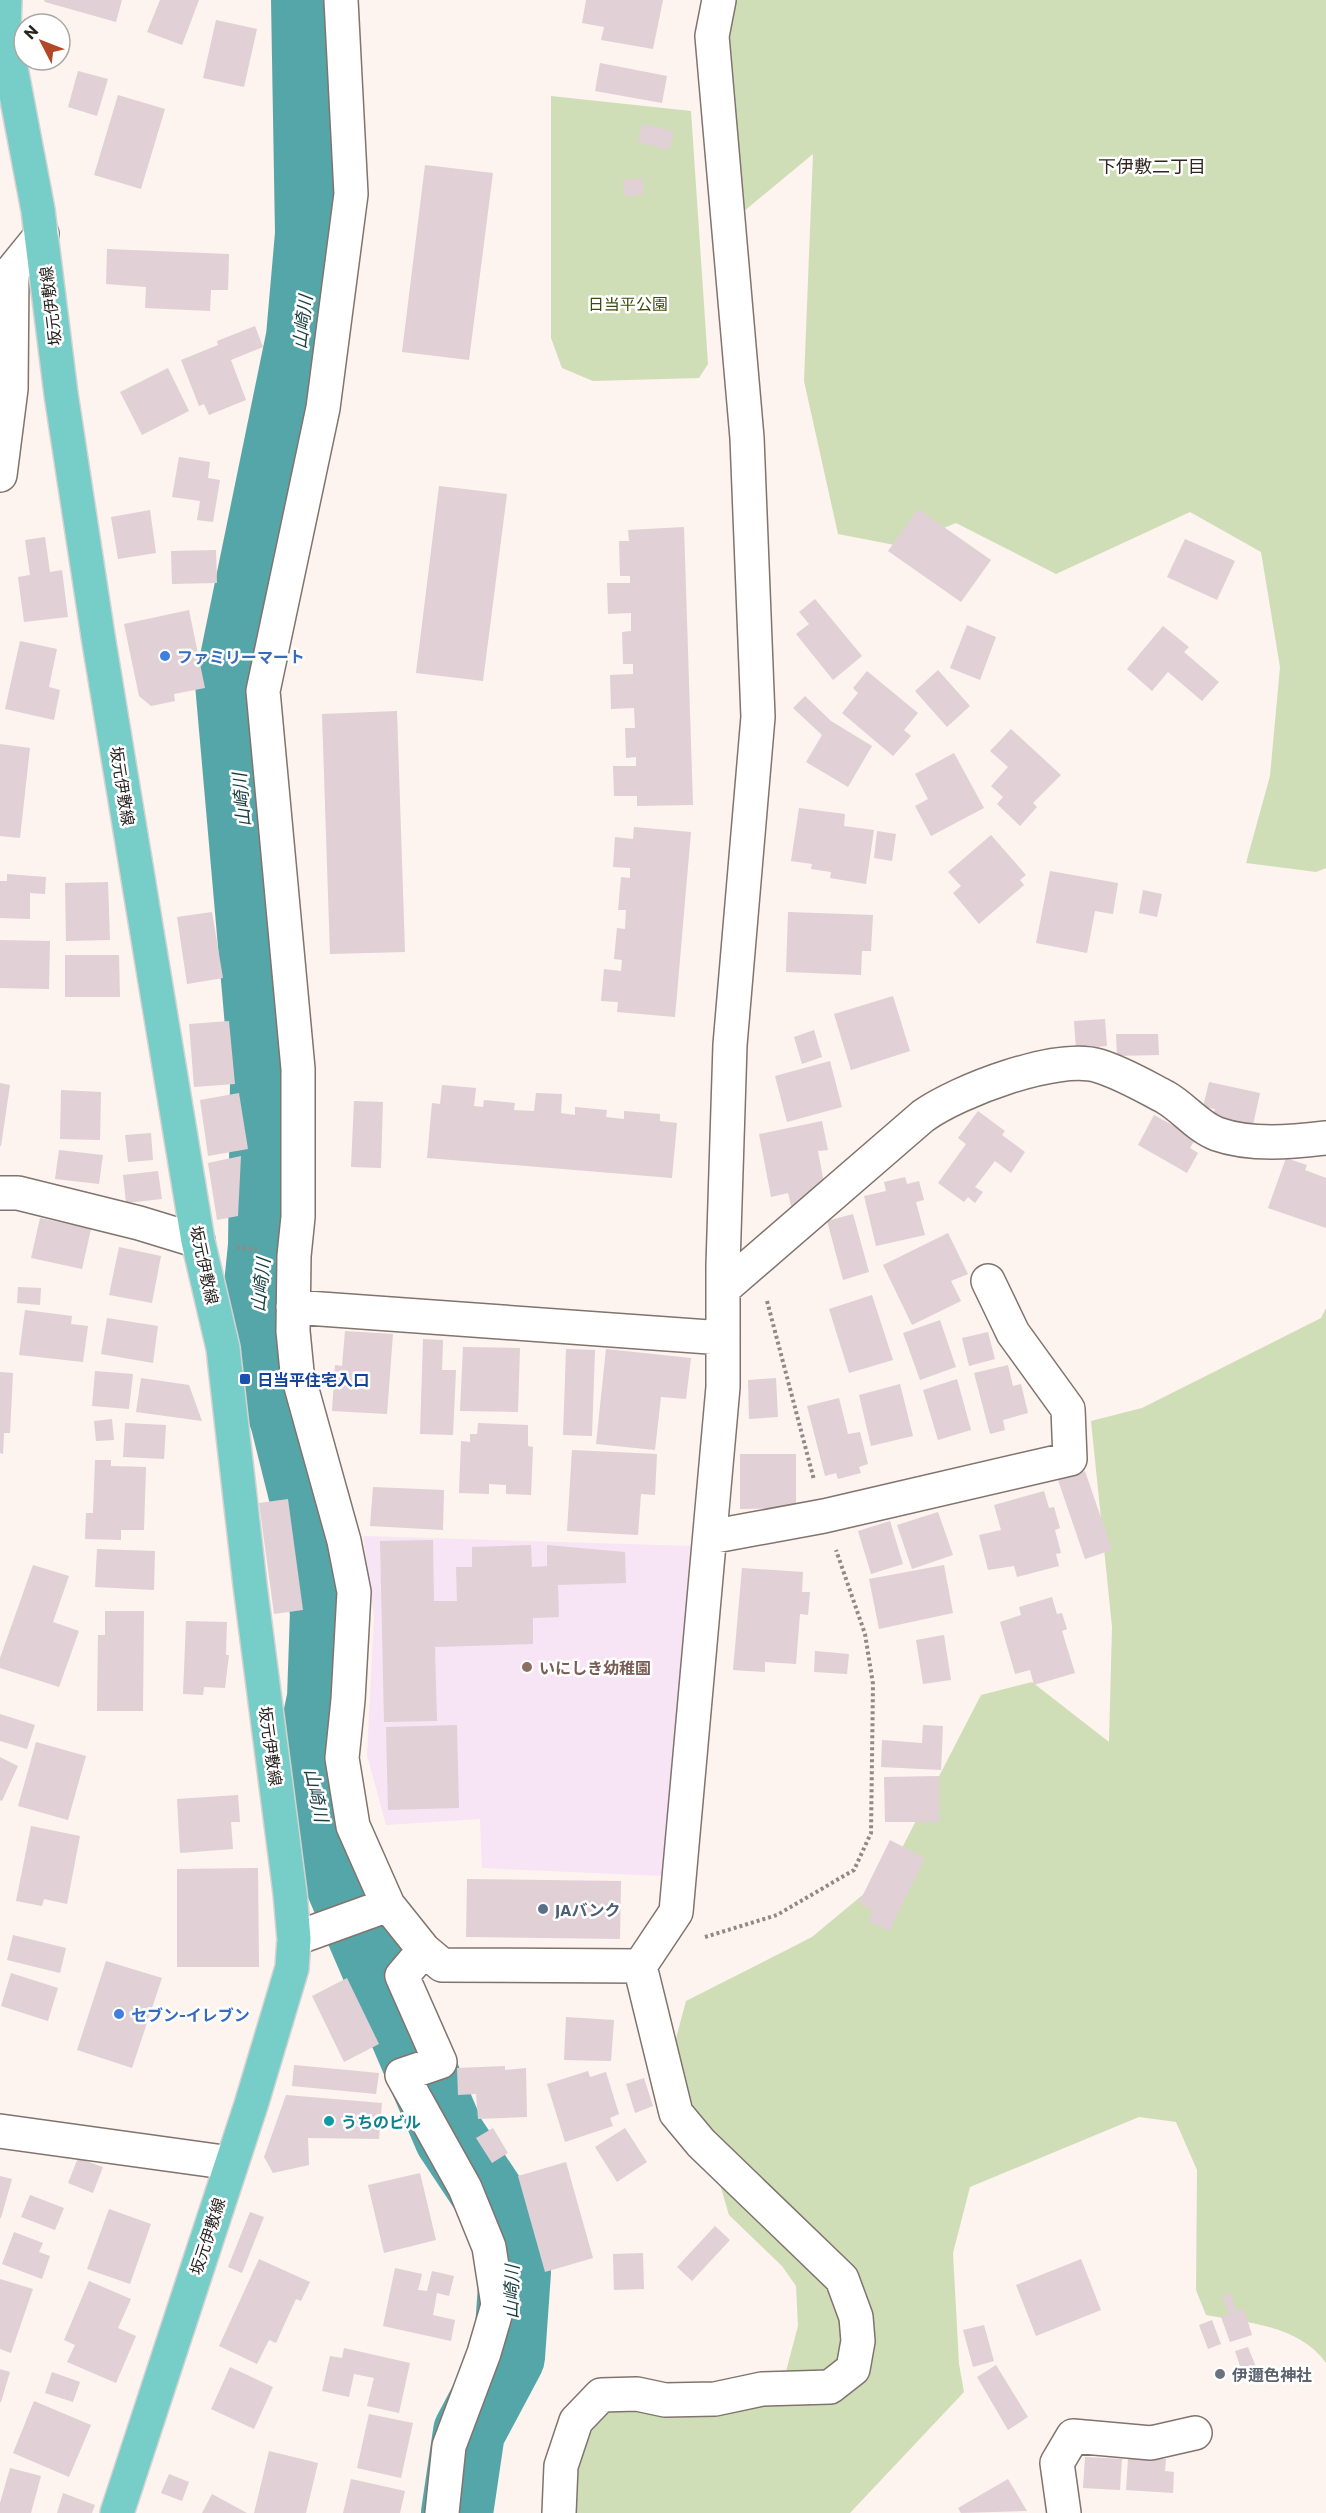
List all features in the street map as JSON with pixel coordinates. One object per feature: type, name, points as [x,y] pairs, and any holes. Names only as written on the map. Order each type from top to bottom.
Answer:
[{"type":"main road","name":"坂元伊敷線","points":[[4,0],[4,31],[42,234],[61,394],[98,636],[198,1241],[223,1348],[294,1939],[292,1968],[251,2104],[117,2513]]},
{"type":"street","points":[[341,0],[351,194],[323,408],[263,692],[298,1070],[298,1217],[294,1256],[293,1307],[297,1372],[344,1541],[354,1592],[348,1700],[342,1758],[353,1826],[388,1905],[424,1950],[442,1965],[640,1966]]},
{"type":"street","points":[[559,2513],[561,2466],[576,2421],[601,2395],[637,2394],[664,2400],[715,2399],[762,2389],[830,2387],[853,2369],[858,2341],[856,2317],[842,2279],[701,2143],[676,2113],[640,1966],[676,1912],[723,1387],[723,1289],[730,1045],[758,717],[747,438],[712,36],[719,0]]},
{"type":"street","points":[[0,475],[11,389],[12,272],[42,234]]},
{"type":"street","points":[[723,1289],[922,1116],[942,1102],[992,1082],[1058,1064],[1098,1065],[1170,1100],[1215,1133],[1235,1139],[1291,1142],[1326,1138]]},
{"type":"street","points":[[0,1193],[18,1193],[139,1223],[198,1241]]},
{"type":"street","points":[[710,1536],[824,1516],[1070,1459],[1068,1409],[1013,1334],[987,1281]]},
{"type":"street","points":[[293,1307],[723,1338]]},
{"type":"street","points":[[294,1939],[388,1905]]},
{"type":"street","points":[[424,1950],[402,1976],[440,2062],[402,2075],[465,2188],[489,2247],[498,2305],[484,2353],[449,2446],[442,2513]]},
{"type":"street","points":[[0,2131],[231,2163]]},
{"type":"street","points":[[1064,2513],[1057,2463],[1073,2436],[1151,2443],[1195,2433]]},
{"type":"path","points":[[198,1241],[294,1256]]},
{"type":"path","points":[[702,1938],[777,1915],[854,1870],[871,1833],[873,1684],[866,1634],[824,1516],[778,1348],[757,1260]]},
{"type":"shaded area","name":"いにしき幼稚園","points":[[363,1536],[692,1546],[664,1876],[482,1868],[480,1819],[386,1825],[367,1755],[374,1617]]},
{"type":"green space","points":[[727,0],[1326,0],[1326,868],[1316,872],[1246,863],[1270,776],[1280,667],[1261,552],[1190,512],[1056,574],[956,523],[900,546],[838,534],[804,381],[813,154],[737,217]]},
{"type":"green space","name":"日当平公園","points":[[551,96],[691,111],[708,364],[699,378],[593,381],[562,368],[551,338]]},
{"type":"green space","points":[[1326,1308],[1326,2363],[1315,2350],[1287,2333],[1255,2324],[1206,2315],[1196,2290],[1197,2170],[1176,2122],[1139,2117],[970,2187],[953,2253],[959,2364],[964,2392],[850,2513],[564,2513],[584,2423],[601,2407],[785,2375],[798,2326],[796,2286],[782,2266],[729,2215],[705,2134],[671,2057],[686,2001],[812,1937],[889,1873],[981,1695],[1032,1682],[1109,1742],[1112,1627],[1091,1421],[1142,1408],[1321,1318]]},
{"type":"building","points":[[44,0],[122,0],[116,22]]},
{"type":"building","points":[[160,0],[199,0],[182,45],[147,32]]},
{"type":"building","points":[[586,0],[663,0],[653,49],[601,40],[604,27],[582,23]]},
{"type":"building","points":[[216,20],[257,29],[244,87],[203,78]]},
{"type":"building","points":[[600,63],[667,76],[662,103],[595,91]]},
{"type":"building","points":[[78,71],[108,79],[97,116],[68,107]]},
{"type":"building","points":[[118,95],[165,109],[141,189],[94,175]]},
{"type":"building","points":[[642,124],[674,131],[669,150],[638,142]]},
{"type":"building","points":[[425,165],[493,173],[469,360],[402,352]]},
{"type":"building","points":[[642,178],[644,194],[625,197],[623,180]]},
{"type":"building","points":[[107,249],[229,254],[228,290],[211,290],[210,311],[145,308],[146,287],[106,284]]},
{"type":"building","points":[[255,326],[263,347],[231,360],[246,400],[209,415],[204,404],[199,406],[181,360],[218,345],[217,341]]},
{"type":"building","points":[[168,368],[189,411],[142,435],[120,392]]},
{"type":"building","points":[[179,457],[210,462],[208,478],[220,480],[213,522],[197,520],[200,501],[172,497]]},
{"type":"building","points":[[439,486],[507,494],[483,681],[416,673]]},
{"type":"building","points":[[918,509],[991,560],[961,602],[888,551]]},
{"type":"building","points":[[150,510],[156,553],[118,559],[111,517]]},
{"type":"building","points":[[684,527],[693,805],[637,806],[637,796],[614,796],[613,766],[636,766],[636,757],[626,758],[625,728],[635,728],[634,708],[611,709],[610,675],[633,674],[633,664],[623,664],[622,632],[631,631],[631,613],[608,614],[607,583],[630,583],[630,576],[620,576],[619,541],[629,541],[628,530]]},
{"type":"building","points":[[45,537],[50,572],[62,570],[68,617],[24,622],[18,577],[30,575],[25,540]]},
{"type":"building","points":[[1185,539],[1235,561],[1217,600],[1167,577]]},
{"type":"building","points":[[216,550],[217,583],[172,584],[171,551]]},
{"type":"building","points":[[815,599],[862,656],[833,680],[796,634],[809,624],[799,612]]},
{"type":"building","name":"ファミリーマート","points":[[189,610],[205,688],[174,694],[175,701],[151,706],[139,696],[124,624]]},
{"type":"building","points":[[967,625],[996,637],[980,680],[950,668]]},
{"type":"building","points":[[1163,626],[1189,647],[1184,652],[1219,682],[1202,701],[1168,672],[1152,691],[1127,669]]},
{"type":"building","points":[[20,641],[57,649],[49,687],[60,690],[54,720],[5,709]]},
{"type":"building","points":[[938,670],[970,706],[947,727],[915,691]]},
{"type":"building","points":[[867,671],[918,713],[904,730],[911,736],[893,756],[842,713],[858,693],[853,688]]},
{"type":"building","points":[[805,696],[831,721],[872,746],[848,787],[806,762],[822,735],[793,708]]},
{"type":"building","points":[[397,711],[405,952],[330,954],[322,714]]},
{"type":"building","points":[[1011,729],[1061,775],[1033,803],[1037,807],[1020,826],[997,804],[1003,797],[991,786],[1008,767],[990,751]]},
{"type":"building","points":[[0,744],[30,748],[20,838],[0,836]]},
{"type":"building","points":[[954,753],[984,808],[931,836],[915,806],[928,799],[915,774]]},
{"type":"building","points":[[799,808],[845,814],[844,826],[874,830],[866,884],[830,878],[831,872],[811,869],[812,864],[791,861]]},
{"type":"building","points":[[634,827],[691,832],[675,1017],[617,1012],[618,1002],[601,1001],[604,969],[621,971],[622,960],[614,959],[617,928],[625,929],[626,910],[618,910],[621,877],[630,878],[630,868],[613,867],[615,837],[633,839]]},
{"type":"building","points":[[877,831],[896,834],[892,861],[874,858]]},
{"type":"building","points":[[991,835],[1026,875],[1020,880],[1024,885],[979,924],[953,893],[961,886],[948,872]]},
{"type":"building","points":[[1050,871],[1118,883],[1113,914],[1095,911],[1087,953],[1036,943]]},
{"type":"building","points":[[7,874],[46,877],[45,894],[30,893],[30,919],[0,918],[0,881],[7,881]]},
{"type":"building","points":[[108,882],[110,940],[66,941],[65,883]]},
{"type":"building","points":[[1143,890],[1162,894],[1157,917],[1139,913]]},
{"type":"building","points":[[212,912],[223,978],[187,984],[177,917]]},
{"type":"building","points":[[788,912],[873,915],[871,951],[862,951],[861,975],[786,972]]},
{"type":"building","points":[[0,940],[50,941],[49,989],[0,988]]},
{"type":"building","points":[[65,955],[119,955],[120,997],[65,997]]},
{"type":"building","points":[[893,996],[910,1051],[851,1070],[834,1014]]},
{"type":"building","points":[[1105,1019],[1107,1046],[1076,1049],[1074,1021]]},
{"type":"building","points":[[229,1021],[235,1084],[194,1087],[189,1024]]},
{"type":"building","points":[[814,1030],[822,1057],[802,1064],[794,1037]]},
{"type":"building","points":[[1116,1034],[1158,1034],[1159,1055],[1117,1056]]},
{"type":"building","points":[[830,1061],[842,1107],[787,1122],[775,1076]]},
{"type":"building","points":[[1209,1082],[1260,1093],[1253,1125],[1213,1116],[1215,1109],[1203,1107]]},
{"type":"building","points":[[0,1083],[10,1085],[1,1146],[0,1146]]},
{"type":"building","points":[[442,1085],[476,1088],[474,1106],[483,1107],[484,1100],[515,1103],[514,1110],[534,1111],[536,1093],[562,1094],[561,1113],[575,1115],[575,1107],[607,1110],[606,1117],[624,1119],[624,1111],[660,1114],[660,1121],[677,1123],[672,1178],[427,1158],[432,1103],[440,1104]]},
{"type":"building","points":[[61,1090],[101,1092],[100,1140],[60,1139]]},
{"type":"building","points":[[239,1093],[248,1149],[208,1156],[200,1100]]},
{"type":"building","points":[[354,1101],[383,1102],[381,1168],[351,1167]]},
{"type":"building","points":[[978,1111],[1005,1131],[1002,1135],[1025,1152],[1011,1173],[995,1161],[975,1187],[983,1192],[975,1203],[968,1197],[964,1202],[938,1183],[966,1144],[958,1138]]},
{"type":"building","points":[[1154,1115],[1196,1138],[1190,1148],[1198,1153],[1187,1173],[1138,1145]]},
{"type":"building","points":[[822,1121],[828,1150],[818,1151],[824,1183],[818,1184],[818,1188],[792,1210],[788,1193],[771,1197],[759,1134]]},
{"type":"building","points":[[151,1133],[153,1160],[128,1162],[125,1135]]},
{"type":"building","points":[[59,1150],[103,1155],[99,1184],[55,1179]]},
{"type":"building","points":[[241,1156],[238,1216],[217,1220],[208,1163]]},
{"type":"building","points":[[1286,1158],[1307,1165],[1305,1170],[1326,1178],[1326,1228],[1268,1208]]},
{"type":"building","points":[[158,1171],[162,1199],[126,1203],[123,1175]]},
{"type":"building","points":[[905,1177],[907,1184],[919,1181],[924,1200],[916,1202],[925,1235],[876,1246],[864,1196],[886,1191],[884,1182]]},
{"type":"building","points":[[853,1214],[869,1272],[843,1280],[827,1221]]},
{"type":"building","points":[[40,1218],[91,1229],[82,1269],[31,1258]]},
{"type":"building","points":[[948,1233],[968,1274],[951,1281],[961,1301],[912,1325],[883,1265]]},
{"type":"building","points":[[119,1247],[161,1256],[152,1303],[109,1295]]},
{"type":"building","points":[[18,1287],[41,1288],[40,1305],[17,1303]]},
{"type":"building","points":[[872,1295],[893,1360],[849,1373],[829,1309]]},
{"type":"building","points":[[25,1310],[72,1316],[71,1324],[88,1326],[83,1362],[19,1355]]},
{"type":"building","points":[[107,1318],[158,1326],[153,1363],[101,1354]]},
{"type":"building","points":[[940,1320],[956,1367],[920,1380],[903,1333]]},
{"type":"building","points":[[345,1331],[393,1334],[387,1414],[332,1411],[335,1365],[342,1366]]},
{"type":"building","points":[[988,1332],[995,1359],[969,1366],[962,1338]]},
{"type":"building","points":[[423,1339],[443,1340],[442,1370],[456,1370],[453,1435],[420,1434]]},
{"type":"building","points":[[463,1347],[520,1348],[518,1412],[460,1411]]},
{"type":"building","points":[[566,1349],[595,1350],[592,1436],[563,1435]]},
{"type":"building","points":[[606,1349],[691,1358],[686,1399],[661,1397],[655,1450],[596,1444]]},
{"type":"building","points":[[1008,1365],[1013,1386],[1021,1384],[1028,1413],[1003,1420],[1005,1430],[990,1434],[974,1373]]},
{"type":"building","points":[[95,1371],[133,1374],[129,1409],[92,1406]]},
{"type":"building","points":[[0,1372],[13,1373],[10,1433],[4,1433],[3,1454],[0,1453]]},
{"type":"building","points":[[141,1378],[189,1385],[202,1421],[136,1412]]},
{"type":"building","points":[[776,1378],[778,1417],[749,1419],[748,1380]]},
{"type":"building","points":[[957,1379],[971,1430],[938,1440],[923,1390]]},
{"type":"building","points":[[900,1384],[913,1436],[871,1446],[859,1395]]},
{"type":"building","points":[[839,1398],[848,1434],[860,1432],[868,1464],[859,1467],[861,1473],[838,1479],[836,1473],[825,1476],[807,1406]]},
{"type":"building","points":[[112,1419],[114,1440],[96,1441],[94,1421]]},
{"type":"building","points":[[125,1423],[166,1425],[164,1459],[123,1457]]},
{"type":"building","points":[[478,1423],[528,1425],[528,1446],[533,1447],[531,1495],[506,1494],[506,1485],[489,1484],[489,1494],[459,1493],[461,1441],[470,1442],[470,1434],[477,1434]]},
{"type":"building","points":[[572,1450],[657,1454],[655,1495],[641,1494],[638,1535],[567,1531]]},
{"type":"building","points":[[740,1454],[796,1454],[796,1508],[740,1509]]},
{"type":"building","points":[[95,1460],[111,1460],[111,1466],[146,1467],[144,1530],[121,1530],[121,1540],[85,1539],[86,1513],[93,1513]]},
{"type":"building","points":[[1085,1471],[1112,1550],[1085,1559],[1058,1480]]},
{"type":"building","points":[[373,1487],[444,1490],[443,1530],[370,1526]]},
{"type":"building","points":[[1044,1491],[1049,1508],[1054,1507],[1060,1528],[1055,1530],[1061,1553],[1056,1554],[1059,1566],[1017,1577],[1014,1566],[988,1570],[979,1535],[1001,1530],[994,1505]]},
{"type":"building","points":[[288,1499],[303,1610],[274,1614],[259,1503]]},
{"type":"building","points":[[938,1512],[953,1555],[912,1569],[897,1525]]},
{"type":"building","points":[[890,1521],[903,1564],[871,1574],[858,1531]]},
{"type":"building","points":[[433,1540],[434,1601],[457,1601],[456,1567],[472,1567],[472,1547],[531,1545],[532,1567],[547,1566],[547,1545],[625,1552],[626,1583],[558,1585],[559,1617],[533,1618],[533,1644],[435,1647],[437,1721],[384,1722],[380,1541]]},
{"type":"building","points":[[97,1549],[155,1551],[154,1590],[95,1587]]},
{"type":"building","points":[[33,1565],[69,1576],[53,1622],[79,1631],[59,1687],[0,1668],[0,1658]]},
{"type":"building","points":[[944,1565],[953,1613],[879,1629],[869,1579]]},
{"type":"building","points":[[742,1568],[803,1572],[802,1592],[810,1592],[808,1615],[800,1614],[796,1664],[765,1662],[765,1672],[733,1670]]},
{"type":"building","points":[[1052,1597],[1057,1614],[1062,1613],[1067,1629],[1062,1631],[1075,1673],[1034,1685],[1030,1670],[1015,1674],[1000,1622],[1021,1615],[1019,1607]]},
{"type":"building","points":[[105,1611],[144,1611],[143,1711],[97,1711],[98,1635],[105,1635]]},
{"type":"building","points":[[186,1621],[227,1622],[226,1655],[229,1655],[225,1688],[204,1687],[203,1695],[183,1694]]},
{"type":"building","points":[[944,1635],[951,1680],[923,1684],[916,1640]]},
{"type":"building","points":[[815,1651],[849,1654],[847,1674],[814,1672]]},
{"type":"building","points":[[0,1714],[35,1725],[27,1749],[0,1741]]},
{"type":"building","points":[[457,1725],[459,1808],[388,1810],[386,1727]]},
{"type":"building","points":[[923,1725],[943,1726],[941,1770],[881,1767],[882,1740],[922,1743]]},
{"type":"building","points":[[36,1742],[86,1756],[68,1820],[18,1806]]},
{"type":"building","points":[[0,1757],[18,1766],[2,1801],[0,1800]]},
{"type":"building","points":[[939,1776],[939,1822],[885,1822],[884,1777]]},
{"type":"building","points":[[238,1795],[240,1822],[231,1822],[233,1849],[180,1853],[177,1799]]},
{"type":"building","points":[[31,1826],[80,1836],[67,1904],[44,1899],[42,1906],[16,1901]]},
{"type":"building","points":[[890,1840],[925,1858],[889,1931],[868,1921],[873,1910],[859,1903]]},
{"type":"building","points":[[258,1868],[259,1967],[177,1967],[177,1869]]},
{"type":"building","name":"JAバンク","points":[[467,1879],[621,1881],[620,1939],[466,1937]]},
{"type":"building","points":[[13,1935],[66,1948],[60,1973],[7,1960]]},
{"type":"building","name":"セブン-イレブン","points":[[106,1961],[162,1978],[132,2068],[77,2050]]},
{"type":"building","points":[[11,1973],[58,1988],[48,2021],[1,2006]]},
{"type":"building","points":[[347,1978],[379,2044],[344,2062],[312,1996]]},
{"type":"building","points":[[566,2017],[614,2020],[611,2061],[564,2060]]},
{"type":"building","points":[[294,2065],[379,2073],[376,2094],[292,2086]]},
{"type":"building","points":[[505,2066],[505,2070],[526,2068],[527,2117],[478,2119],[476,2094],[458,2095],[457,2068]]},
{"type":"building","points":[[588,2071],[590,2077],[606,2072],[619,2114],[610,2118],[613,2126],[565,2142],[547,2084]]},
{"type":"building","points":[[644,2078],[653,2106],[635,2113],[626,2084]]},
{"type":"building","name":"うちのビル","points":[[286,2095],[382,2103],[379,2139],[308,2138],[309,2165],[273,2173],[264,2157]]},
{"type":"building","points":[[493,2128],[508,2153],[492,2163],[476,2138]]},
{"type":"building","points":[[625,2128],[647,2162],[617,2182],[595,2147]]},
{"type":"building","points":[[78,2158],[103,2167],[93,2193],[68,2183]]},
{"type":"building","points":[[566,2162],[593,2258],[545,2272],[518,2176]]},
{"type":"building","points":[[420,2173],[436,2240],[384,2253],[368,2185]]},
{"type":"building","points":[[0,2176],[12,2179],[1,2218],[0,2218]]},
{"type":"building","points":[[30,2195],[64,2208],[55,2230],[21,2217]]},
{"type":"building","points":[[109,2209],[151,2224],[130,2284],[87,2269]]},
{"type":"building","points":[[250,2212],[264,2217],[242,2273],[228,2267]]},
{"type":"building","points":[[715,2226],[730,2240],[692,2281],[677,2267]]},
{"type":"building","points":[[14,2232],[43,2243],[39,2252],[50,2256],[42,2279],[2,2264]]},
{"type":"building","points":[[643,2253],[644,2289],[614,2290],[613,2254]]},
{"type":"building","points":[[259,2259],[310,2282],[301,2301],[296,2299],[276,2343],[269,2340],[257,2364],[219,2346]]},
{"type":"building","points":[[1081,2259],[1101,2310],[1036,2336],[1016,2285]]},
{"type":"building","points":[[395,2268],[422,2274],[418,2290],[427,2291],[432,2271],[454,2276],[449,2296],[437,2293],[433,2315],[455,2320],[451,2341],[383,2326]]},
{"type":"building","points":[[0,2279],[33,2289],[11,2353],[0,2349]]},
{"type":"building","points":[[89,2281],[131,2299],[118,2328],[136,2336],[116,2383],[67,2362],[75,2345],[64,2340]]},
{"type":"building","points":[[1230,2293],[1236,2311],[1244,2309],[1252,2335],[1230,2342],[1221,2317],[1229,2314],[1222,2296]]},
{"type":"building","points":[[1212,2320],[1221,2344],[1208,2349],[1199,2325]]},
{"type":"building","points":[[984,2325],[994,2361],[973,2367],[963,2330]]},
{"type":"building","points":[[1248,2347],[1256,2367],[1242,2372],[1235,2351]]},
{"type":"building","points":[[344,2348],[410,2363],[399,2413],[367,2406],[374,2378],[354,2374],[349,2397],[322,2391],[330,2356],[342,2358]]},
{"type":"building","points":[[996,2365],[1028,2417],[1008,2430],[977,2377]]},
{"type":"building","points":[[230,2367],[273,2387],[254,2429],[211,2409]]},
{"type":"building","points":[[0,2369],[10,2372],[1,2402],[0,2402]]},
{"type":"building","points":[[52,2372],[80,2382],[73,2402],[45,2393]]},
{"type":"building","points":[[34,2401],[91,2425],[69,2477],[13,2453]]},
{"type":"building","points":[[369,2414],[413,2423],[401,2478],[357,2468]]},
{"type":"building","points":[[269,2451],[318,2463],[306,2513],[254,2513]]},
{"type":"building","points":[[1085,2457],[1122,2459],[1120,2490],[1083,2488]]},
{"type":"building","points":[[1128,2457],[1166,2459],[1165,2471],[1174,2472],[1173,2493],[1126,2490]]},
{"type":"building","points":[[10,2468],[41,2476],[31,2513],[0,2513],[0,2503]]},
{"type":"building","points":[[169,2474],[189,2482],[182,2501],[161,2493]]},
{"type":"building","points":[[351,2479],[405,2491],[400,2513],[343,2513]]},
{"type":"building","points":[[1008,2479],[1027,2511],[961,2513],[958,2508]]},
{"type":"building","points":[[63,2493],[95,2505],[92,2513],[57,2513]]},
{"type":"building","points":[[212,2494],[247,2513],[202,2513]]},
{"type":"waterway","name":"山崎川","points":[[307,0],[311,234],[302,337],[231,683],[266,1082],[264,1246],[255,1334],[286,1420],[310,1516],[326,1612],[323,1698],[309,1765],[332,1862],[450,2137],[503,2217],[515,2272],[509,2357],[469,2432],[457,2513]]},
{"type":"place","name":"ファミリーマート","points":[[165,656]]},
{"type":"place","name":"日当平住宅入口","points":[[245,1379]]},
{"type":"place","name":"いにしき幼稚園","points":[[527,1667]]},
{"type":"place","name":"JAバンク","points":[[543,1909]]},
{"type":"place","name":"セブン-イレブン","points":[[119,2014]]},
{"type":"place","name":"うちのビル","points":[[329,2121]]},
{"type":"place","name":"伊邇色神社","points":[[1220,2374]]},
{"type":"district","name":"下伊敷二丁目","points":[[1152,166]]}]
